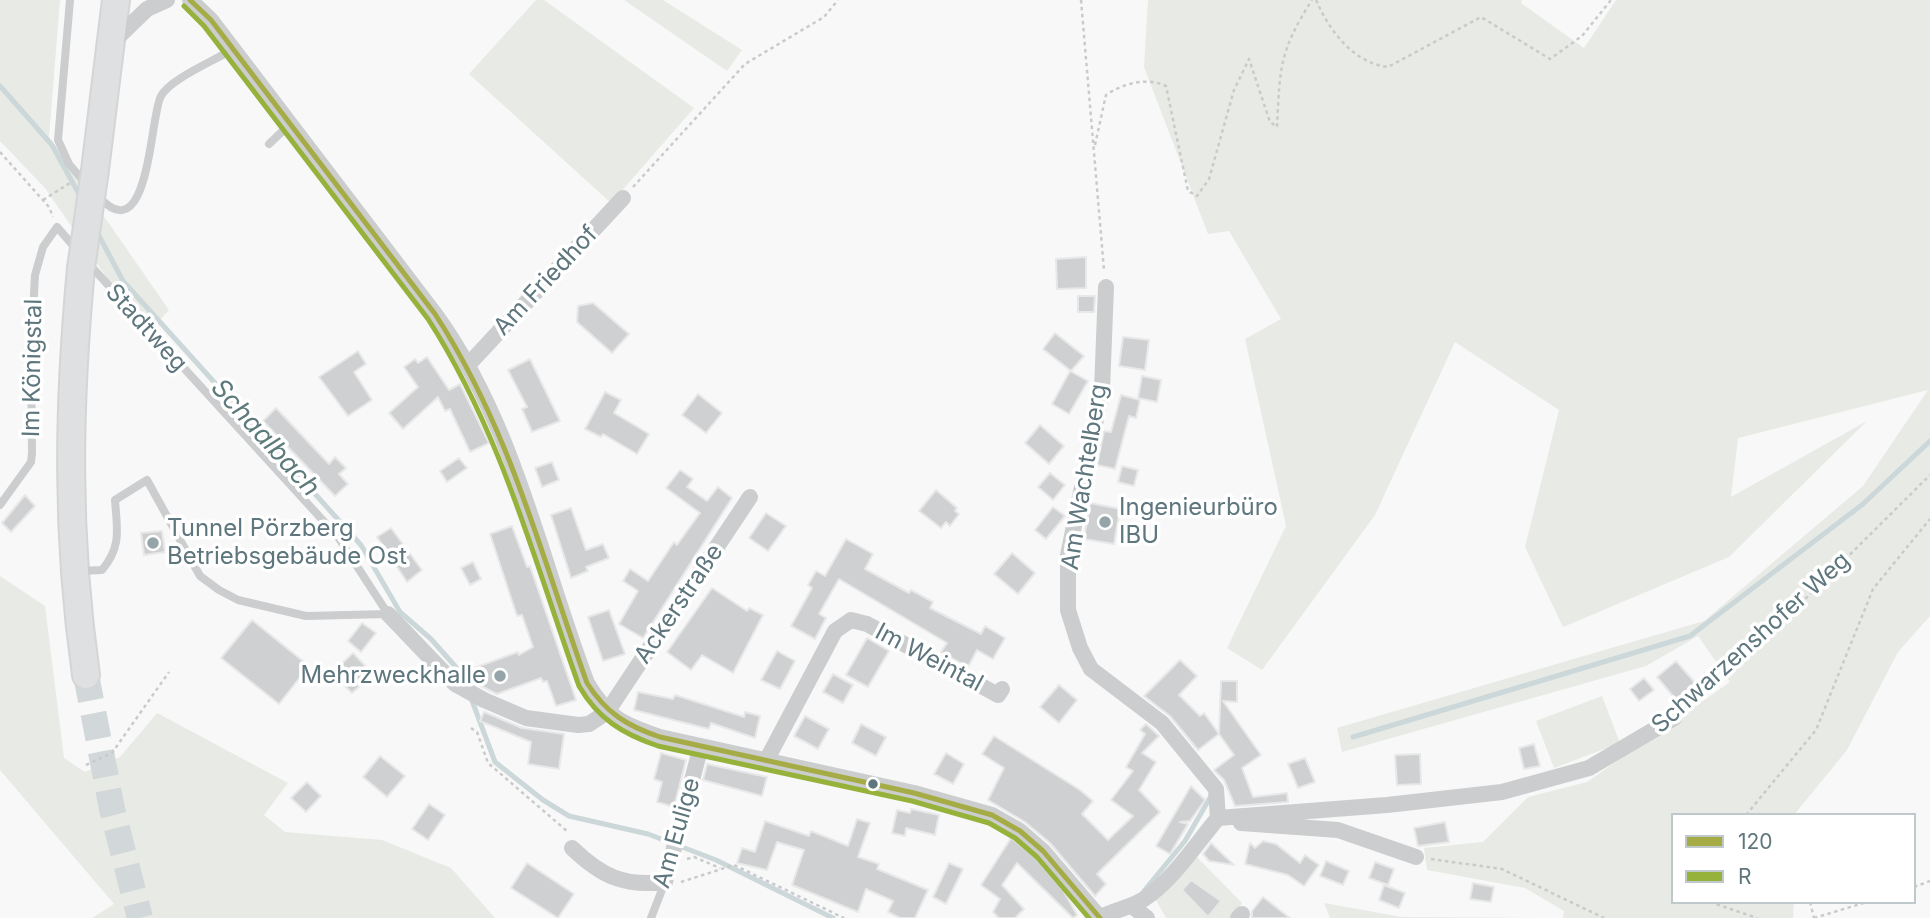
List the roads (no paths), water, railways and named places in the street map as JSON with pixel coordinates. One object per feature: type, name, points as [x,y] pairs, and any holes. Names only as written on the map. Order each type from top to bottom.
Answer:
[{"type":"main road","points":[[86,674],[73,571],[69,440],[86,174],[113,42],[116,0]]},
{"type":"street","points":[[113,42],[147,9],[167,0]]},
{"type":"street","points":[[190,0],[233,49],[469,364],[508,454],[587,683],[607,712],[622,724],[701,746],[963,805],[992,815],[1020,831],[1043,851],[1099,918],[1117,908],[1132,906],[1156,890],[1218,818],[1252,825],[1338,830],[1416,857]]},
{"type":"street","name":"Am Friedhof","points":[[469,364],[623,198]]},
{"type":"street","name":"Am Wachtelberg","points":[[1105,287],[1102,390],[1068,555],[1068,610],[1080,648],[1091,668],[1162,723],[1216,789],[1218,818]]},
{"type":"street","name":"Ackerstraße","points":[[607,712],[750,497]]},
{"type":"street","name":"Stadtweg","points":[[388,614],[462,689],[484,700],[526,718],[578,725],[589,724],[607,712]]},
{"type":"street","name":"Im Weintal","points":[[766,761],[835,631],[851,620],[867,624],[998,695],[1002,689]]},
{"type":"street","name":"Schwarzenshofer Weg","points":[[1218,818],[1387,805],[1502,792],[1589,768],[1674,718]]},
{"type":"street","name":"Am Eulige","points":[[665,882],[701,746]]},
{"type":"street","points":[[572,848],[594,869],[619,880],[641,885],[665,882]]},
{"type":"street","points":[[1132,906],[1147,918]]},
{"type":"lane","points":[[70,0],[58,140],[69,164],[107,206],[121,208],[140,193],[161,96],[171,84],[233,49]]},
{"type":"lane","points":[[269,144],[290,124]]},
{"type":"lane","name":"Im Königstal","points":[[0,505],[31,462],[30,352],[35,275],[43,247],[57,227]]},
{"type":"lane","name":"Stadtweg","points":[[57,227],[152,336],[338,537],[388,614]]},
{"type":"lane","points":[[73,571],[102,570],[112,558],[117,547],[115,500],[147,480],[200,576],[219,590],[238,600],[306,616],[388,614]]},
{"type":"lane","name":"Am Eulige","points":[[651,918],[665,882]]},
{"type":"waterway","name":"Schaalbach","points":[[0,86],[52,145],[81,198]]},
{"type":"waterway","name":"Schaalbach","points":[[97,232],[123,281],[361,545],[400,612],[431,639],[462,674],[466,686]]},
{"type":"waterway","points":[[1353,737],[1690,636],[1863,504],[1930,441]]},
{"type":"waterway","name":"Schaalbach","points":[[471,698],[495,762],[543,800],[569,816],[648,834],[716,860],[833,918]]},
{"type":"waterway","points":[[1144,891],[1185,841],[1211,796]]},
{"type":"tunnel","points":[[86,675],[112,809],[140,918]]},
{"type":"place","name":"Ingenieurbüro IBU","points":[[1105,522]]},
{"type":"place","name":"Tunnel Pörzberg Betriebsgebäude Ost","points":[[153,543]]},
{"type":"place","name":"Mehrzweckhalle","points":[[500,676]]}]
